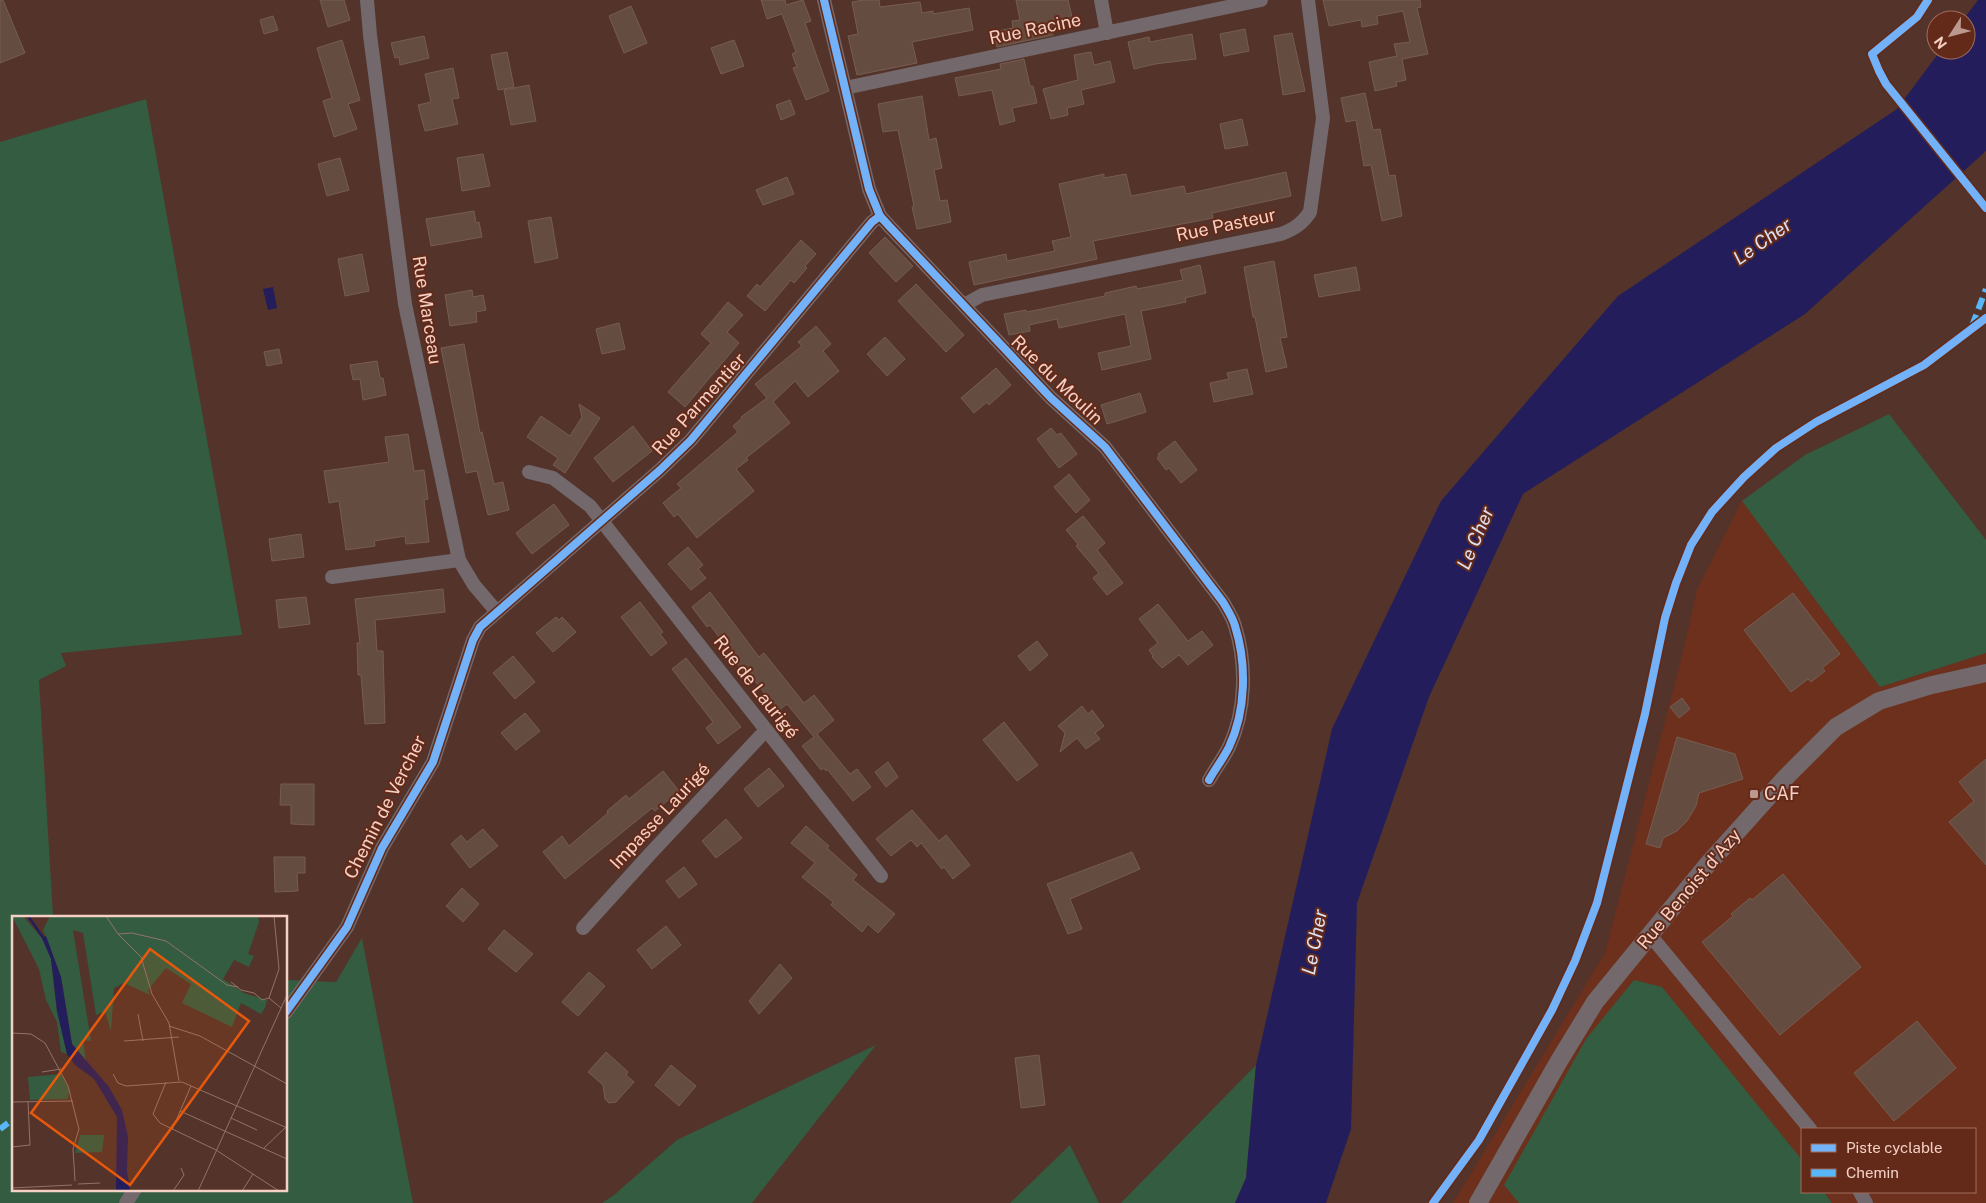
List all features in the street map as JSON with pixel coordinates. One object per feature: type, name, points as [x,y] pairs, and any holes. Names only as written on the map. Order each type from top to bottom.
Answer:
[{"type":"street","name":"Rue Marceau","points":[[367,0],[405,304],[459,560],[474,585],[497,612]]},
{"type":"street","name":"Rue du Moulin","points":[[824,0],[870,189],[880,216],[1051,398],[1104,447],[1223,602],[1235,625],[1241,650],[1243,685],[1239,719],[1229,747],[1209,780]]},
{"type":"street","points":[[1101,0],[1107,33]]},
{"type":"street","name":"Rue Racine","points":[[846,88],[1261,0]]},
{"type":"street","name":"Rue Pasteur","points":[[964,305],[982,295],[1281,234],[1294,229],[1304,221],[1310,212],[1323,118],[1308,0]]},
{"type":"street","name":"Rue Parmentier","points":[[497,612],[692,440],[872,222],[880,216]]},
{"type":"street","points":[[529,472],[553,478],[590,506],[602,521]]},
{"type":"street","name":"Rue de Laurigé","points":[[602,521],[881,876]]},
{"type":"street","points":[[332,577],[459,560]]},
{"type":"street","name":"Chemin de Vercher","points":[[288,1009],[347,927],[382,848],[434,762],[474,640],[480,627],[497,612]]},
{"type":"street","name":"Rue Benoist d'Azy","points":[[1478,1203],[1559,1061],[1596,1002],[1737,831],[1787,776],[1836,727],[1879,701],[1932,685],[1986,673]]},
{"type":"street","name":"Impasse Laurigé","points":[[583,928],[766,730]]},
{"type":"street","points":[[1650,935],[1809,1128]]},
{"type":"street","points":[[126,1203],[134,1190]]},
{"type":"shaded area","points":[[1742,501],[1880,687],[1986,653],[1986,1203],[1453,1203],[1605,953],[1683,652],[1697,590]]},
{"type":"green space","points":[[146,99],[242,635],[61,653],[66,666],[39,680],[53,916],[12,916],[12,1190],[288,1190],[288,980],[336,982],[362,938],[413,1203],[0,1203],[0,142]]},
{"type":"green space","points":[[1889,414],[1986,540],[1986,653],[1880,687],[1742,501],[1805,455]]},
{"type":"green space","points":[[1634,980],[1662,987],[1801,1159],[1801,1193],[1825,1193],[1832,1203],[1519,1203],[1504,1185],[1586,1039]]},
{"type":"green space","points":[[876,1045],[752,1203],[602,1203],[614,1195],[677,1140]]},
{"type":"green space","points":[[1256,1065],[1246,1178],[1235,1203],[1121,1203]]},
{"type":"green space","points":[[1070,1145],[1099,1203],[1010,1203]]},
{"type":"water","name":"Le Cher","points":[[1978,0],[1986,0],[1986,151],[1805,314],[1523,494],[1429,697],[1357,903],[1351,1129],[1326,1203],[1235,1203],[1246,1178],[1256,1065],[1332,729],[1441,501],[1618,296],[1897,109],[1934,60],[1976,60],[1976,10],[1970,10]]},
{"type":"water","points":[[273,287],[277,308],[268,310],[263,289]]},
{"type":"building","points":[[0,0],[3,0],[25,53],[0,63]]},
{"type":"building","points":[[320,0],[344,0],[350,20],[328,27]]},
{"type":"building","points":[[761,0],[785,0],[786,5],[803,0],[811,21],[805,23],[829,91],[806,100],[793,68],[797,67],[792,54],[796,52],[782,14],[767,19]]},
{"type":"building","points":[[879,0],[880,7],[920,2],[922,13],[933,11],[933,14],[969,8],[973,30],[912,42],[917,63],[857,75],[848,36],[858,34],[852,2]]},
{"type":"building","points":[[1016,0],[1068,0],[1073,21],[1051,26],[1053,35],[997,47],[994,32],[1013,28],[1012,21],[1020,20]]},
{"type":"building","points":[[1323,0],[1420,0],[1421,7],[1417,8],[1428,54],[1402,59],[1406,80],[1396,82],[1397,86],[1375,91],[1369,62],[1397,56],[1394,44],[1410,42],[1403,11],[1377,16],[1378,24],[1362,27],[1361,20],[1329,26]]},
{"type":"building","points":[[631,6],[647,43],[624,53],[609,16]]},
{"type":"building","points":[[273,16],[278,30],[264,34],[260,20]]},
{"type":"building","points":[[1245,29],[1249,51],[1224,56],[1220,34]]},
{"type":"building","points":[[1292,33],[1305,91],[1283,95],[1274,36]]},
{"type":"building","points":[[1192,34],[1196,59],[1155,64],[1134,69],[1128,42],[1149,37],[1150,42]]},
{"type":"building","points":[[424,36],[429,58],[400,65],[399,57],[395,58],[391,43]]},
{"type":"building","points":[[342,40],[360,100],[348,104],[357,129],[334,137],[323,101],[332,98],[317,48]]},
{"type":"building","points":[[734,40],[744,66],[721,74],[711,48]]},
{"type":"building","points":[[507,52],[514,87],[498,90],[491,55]]},
{"type":"building","points":[[1091,52],[1094,65],[1110,61],[1115,82],[1081,90],[1084,104],[1067,108],[1068,115],[1051,119],[1043,89],[1078,80],[1074,55]]},
{"type":"building","points":[[1024,59],[1030,86],[1033,86],[1037,103],[1012,108],[1015,121],[1000,125],[992,90],[959,96],[955,78],[1001,69],[1000,64]]},
{"type":"building","points":[[453,68],[459,98],[452,99],[458,124],[425,131],[418,105],[431,102],[425,74]]},
{"type":"building","points":[[529,85],[536,121],[511,125],[504,90]]},
{"type":"building","points":[[1365,93],[1373,130],[1380,129],[1389,176],[1395,175],[1402,216],[1382,221],[1371,165],[1364,166],[1356,120],[1346,122],[1341,98]]},
{"type":"building","points":[[922,96],[929,140],[936,138],[942,168],[934,170],[940,201],[947,200],[951,222],[917,229],[898,130],[883,132],[878,104]]},
{"type":"building","points":[[790,100],[795,114],[781,120],[776,105]]},
{"type":"building","points":[[1242,119],[1248,145],[1225,149],[1220,124]]},
{"type":"building","points":[[483,154],[490,186],[462,191],[457,158]]},
{"type":"building","points":[[340,158],[349,190],[327,196],[318,164]]},
{"type":"building","points":[[1286,172],[1291,196],[1212,213],[1213,218],[1093,241],[1097,259],[974,285],[969,262],[1006,254],[1007,261],[1055,251],[1052,241],[1071,237],[1059,184],[1104,174],[1104,178],[1126,174],[1131,196],[1184,186],[1186,194]]},
{"type":"building","points":[[787,177],[794,194],[763,205],[756,190]]},
{"type":"building","points":[[474,211],[476,223],[479,222],[482,237],[431,246],[426,219]]},
{"type":"building","points":[[551,217],[558,258],[535,263],[528,221]]},
{"type":"building","points":[[885,237],[913,266],[896,282],[869,253]]},
{"type":"building","points":[[801,240],[816,254],[805,266],[807,268],[794,283],[791,280],[765,311],[747,296],[757,284],[760,287]]},
{"type":"building","points":[[362,254],[369,291],[345,296],[338,259]]},
{"type":"building","points":[[1274,261],[1287,337],[1280,338],[1287,367],[1266,372],[1244,267]]},
{"type":"building","points":[[1200,265],[1206,293],[1185,298],[1186,302],[1141,311],[1151,359],[1102,370],[1098,353],[1131,346],[1125,314],[1059,328],[1057,319],[1029,325],[1030,331],[1009,335],[1004,314],[1026,310],[1027,312],[1105,296],[1105,293],[1136,286],[1137,289],[1183,280],[1180,270]]},
{"type":"building","points":[[1356,267],[1360,290],[1319,297],[1314,275]]},
{"type":"building","points":[[916,284],[964,335],[946,352],[898,301]]},
{"type":"building","points":[[472,290],[473,297],[483,295],[486,310],[476,312],[477,322],[450,326],[445,295]]},
{"type":"building","points":[[728,302],[743,315],[727,332],[739,343],[685,407],[668,392],[711,343],[701,334]]},
{"type":"building","points":[[619,323],[625,349],[602,354],[596,329]]},
{"type":"building","points":[[816,326],[831,344],[823,351],[839,371],[808,397],[795,381],[773,402],[790,423],[746,458],[748,460],[736,469],[754,491],[697,538],[678,514],[674,517],[663,503],[681,488],[677,484],[738,432],[733,426],[741,417],[767,398],[755,384],[802,346],[798,342]]},
{"type":"building","points":[[885,337],[905,359],[887,376],[867,354]]},
{"type":"building","points":[[464,344],[480,433],[482,432],[494,484],[503,482],[509,510],[488,515],[477,471],[466,473],[441,348]]},
{"type":"building","points":[[279,349],[282,363],[267,366],[264,352]]},
{"type":"building","points":[[377,361],[386,395],[363,400],[360,379],[353,380],[350,365]]},
{"type":"building","points":[[996,368],[1011,385],[989,405],[987,402],[974,413],[961,398]]},
{"type":"building","points":[[1247,369],[1253,394],[1214,402],[1210,383],[1229,379],[1227,373]]},
{"type":"building","points":[[1140,393],[1146,412],[1107,424],[1101,405]]},
{"type":"building","points":[[579,404],[600,418],[565,473],[553,465],[558,458],[527,437],[541,416],[570,436],[582,417]]},
{"type":"building","points":[[633,426],[652,451],[613,482],[594,458]]},
{"type":"building","points":[[1051,428],[1057,435],[1061,433],[1077,454],[1059,468],[1037,439]]},
{"type":"building","points":[[408,434],[414,471],[424,470],[428,499],[424,500],[429,542],[406,544],[405,536],[374,541],[375,546],[346,550],[339,501],[329,503],[324,471],[389,462],[385,437]]},
{"type":"building","points":[[1175,441],[1197,470],[1181,483],[1169,468],[1166,470],[1157,458],[1158,454]]},
{"type":"building","points":[[1069,474],[1090,500],[1076,513],[1054,487]]},
{"type":"building","points":[[554,504],[569,525],[532,554],[516,533]]},
{"type":"building","points":[[1083,516],[1105,543],[1097,550],[1123,583],[1107,595],[1093,578],[1099,573],[1076,546],[1078,544],[1066,530]]},
{"type":"building","points":[[301,534],[304,557],[272,561],[269,539]]},
{"type":"building","points":[[688,547],[703,565],[698,569],[706,578],[691,590],[668,564]]},
{"type":"building","points":[[443,589],[445,612],[375,620],[377,651],[383,651],[385,723],[365,724],[361,675],[358,675],[357,643],[360,643],[355,599]]},
{"type":"building","points":[[710,592],[759,657],[764,653],[804,703],[814,695],[834,720],[817,734],[850,774],[857,769],[871,787],[853,801],[827,769],[826,771],[824,768],[821,770],[802,746],[814,737],[787,704],[778,711],[749,673],[746,675],[726,651],[728,649],[710,625],[707,627],[692,607]]},
{"type":"building","points":[[1793,593],[1840,654],[1822,668],[1825,671],[1811,682],[1808,679],[1791,692],[1744,630]]},
{"type":"building","points":[[306,597],[310,624],[279,628],[276,600]]},
{"type":"building","points":[[640,602],[663,632],[660,634],[667,643],[651,656],[621,617]]},
{"type":"building","points":[[1158,604],[1188,641],[1202,631],[1213,645],[1188,665],[1179,655],[1162,668],[1152,657],[1149,650],[1158,643],[1139,619]]},
{"type":"building","points":[[556,617],[559,620],[562,617],[576,632],[553,652],[536,633]]},
{"type":"building","points":[[1037,641],[1048,655],[1030,671],[1018,656]]},
{"type":"building","points":[[513,656],[535,682],[515,699],[493,673]]},
{"type":"building","points":[[686,658],[741,727],[718,744],[706,728],[713,722],[672,669]]},
{"type":"building","points":[[1682,698],[1690,709],[1679,718],[1670,707]]},
{"type":"building","points":[[1082,706],[1088,714],[1092,710],[1104,726],[1095,733],[1100,739],[1086,749],[1077,738],[1060,752],[1065,733],[1058,726]]},
{"type":"building","points":[[525,713],[540,731],[516,750],[501,733]]},
{"type":"building","points":[[1004,722],[1038,765],[1017,781],[983,740]]},
{"type":"building","points":[[1677,737],[1735,754],[1743,779],[1699,793],[1696,806],[1687,821],[1677,831],[1663,838],[1660,848],[1646,844]]},
{"type":"building","points":[[1986,759],[1986,865],[1949,822],[1974,801],[1959,782]]},
{"type":"building","points":[[888,762],[898,777],[886,787],[875,772]]},
{"type":"building","points":[[769,768],[784,786],[758,807],[744,789]]},
{"type":"building","points":[[663,771],[679,791],[655,811],[652,808],[565,879],[543,852],[562,836],[569,846],[626,795],[629,799]]},
{"type":"building","points":[[281,784],[314,784],[314,825],[291,824],[291,805],[280,805]]},
{"type":"building","points":[[912,810],[939,841],[946,835],[970,865],[953,879],[944,867],[942,869],[921,843],[917,847],[911,840],[891,856],[876,839]]},
{"type":"building","points":[[726,819],[742,838],[716,858],[702,841]]},
{"type":"building","points":[[806,826],[829,846],[827,848],[857,875],[853,880],[895,914],[878,933],[868,924],[862,932],[831,905],[833,902],[802,877],[815,863],[791,843]]},
{"type":"building","points":[[483,829],[498,846],[470,868],[451,844],[461,835],[467,842]]},
{"type":"building","points":[[1132,852],[1140,869],[1070,899],[1082,929],[1068,934],[1047,884]]},
{"type":"building","points":[[274,857],[305,857],[305,873],[297,873],[298,891],[275,892]]},
{"type":"building","points":[[684,867],[697,884],[679,898],[666,881]]},
{"type":"building","points":[[1783,874],[1861,967],[1780,1035],[1702,942],[1733,916],[1731,914],[1750,898],[1752,900]]},
{"type":"building","points":[[462,888],[479,904],[463,922],[446,906]]},
{"type":"building","points":[[666,926],[681,945],[652,969],[637,950]]},
{"type":"building","points":[[504,930],[533,954],[516,972],[488,949]]},
{"type":"building","points":[[780,964],[792,978],[759,1014],[749,1001]]},
{"type":"building","points":[[589,972],[605,986],[578,1016],[562,1002]]},
{"type":"building","points":[[1917,1021],[1956,1068],[1894,1121],[1854,1073]]},
{"type":"building","points":[[606,1052],[628,1072],[626,1075],[634,1082],[616,1102],[609,1103],[605,1099],[603,1085],[588,1072]]},
{"type":"building","points":[[1039,1055],[1045,1105],[1021,1108],[1015,1058]]},
{"type":"building","points":[[671,1065],[696,1086],[679,1106],[655,1085]]},
{"type":"marked path","points":[[1972,326],[1986,289]]},
{"type":"marked path","points":[[0,1129],[8,1123]]},
{"type":"cycle path","points":[[824,0],[869,189],[880,216],[1051,398],[1105,447],[1223,602],[1234,623],[1242,656],[1242,703],[1235,733],[1229,747],[1209,780]]},
{"type":"cycle path","points":[[1928,0],[1917,17],[1872,54],[1886,84],[1986,208]]},
{"type":"cycle path","points":[[288,1009],[347,927],[382,848],[433,762],[473,640],[480,627],[660,470],[691,440],[872,222],[880,216]]},
{"type":"cycle path","points":[[1433,1203],[1479,1140],[1552,1010],[1575,961],[1597,903],[1645,714],[1665,618],[1691,545],[1712,512],[1744,477],[1776,448],[1816,422],[1924,365],[1986,318]]},
{"type":"place","name":"CAF","points":[[1754,794]]}]
